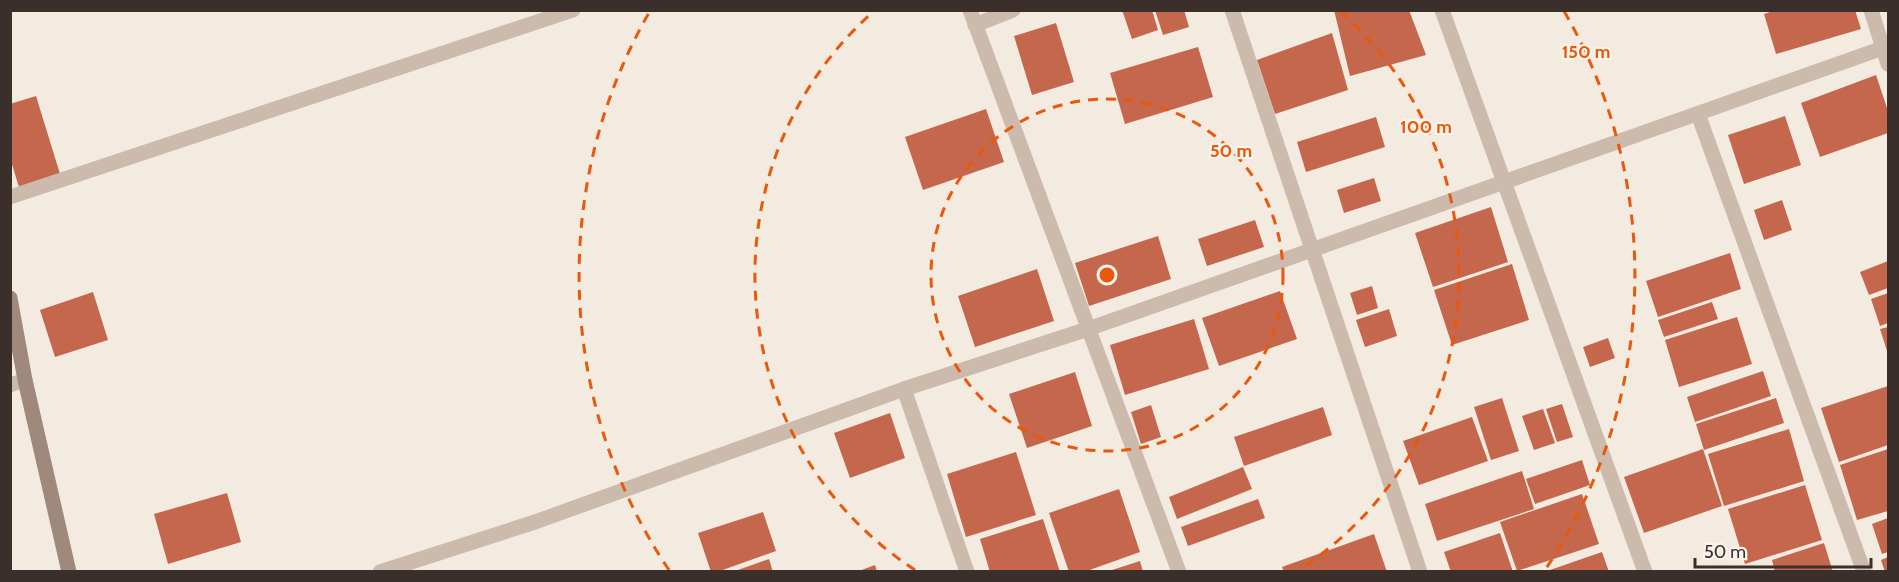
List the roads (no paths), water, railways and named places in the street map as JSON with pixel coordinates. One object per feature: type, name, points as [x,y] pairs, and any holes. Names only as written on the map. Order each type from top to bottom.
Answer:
[{"type":"street","points":[[10,197],[573,10]]},
{"type":"street","points":[[1013,10],[973,18],[1179,572]]},
{"type":"street","points":[[1232,10],[1420,572]]},
{"type":"street","points":[[1442,10],[1645,572]]},
{"type":"street","points":[[1871,10],[1886,47],[1888,64]]},
{"type":"street","points":[[380,572],[535,522],[904,389],[1088,329],[1886,47]]},
{"type":"street","points":[[1698,114],[1864,572]]},
{"type":"street","points":[[10,298],[69,572]]},
{"type":"street","points":[[10,385],[26,380]]},
{"type":"street","points":[[904,389],[967,572]]}]
